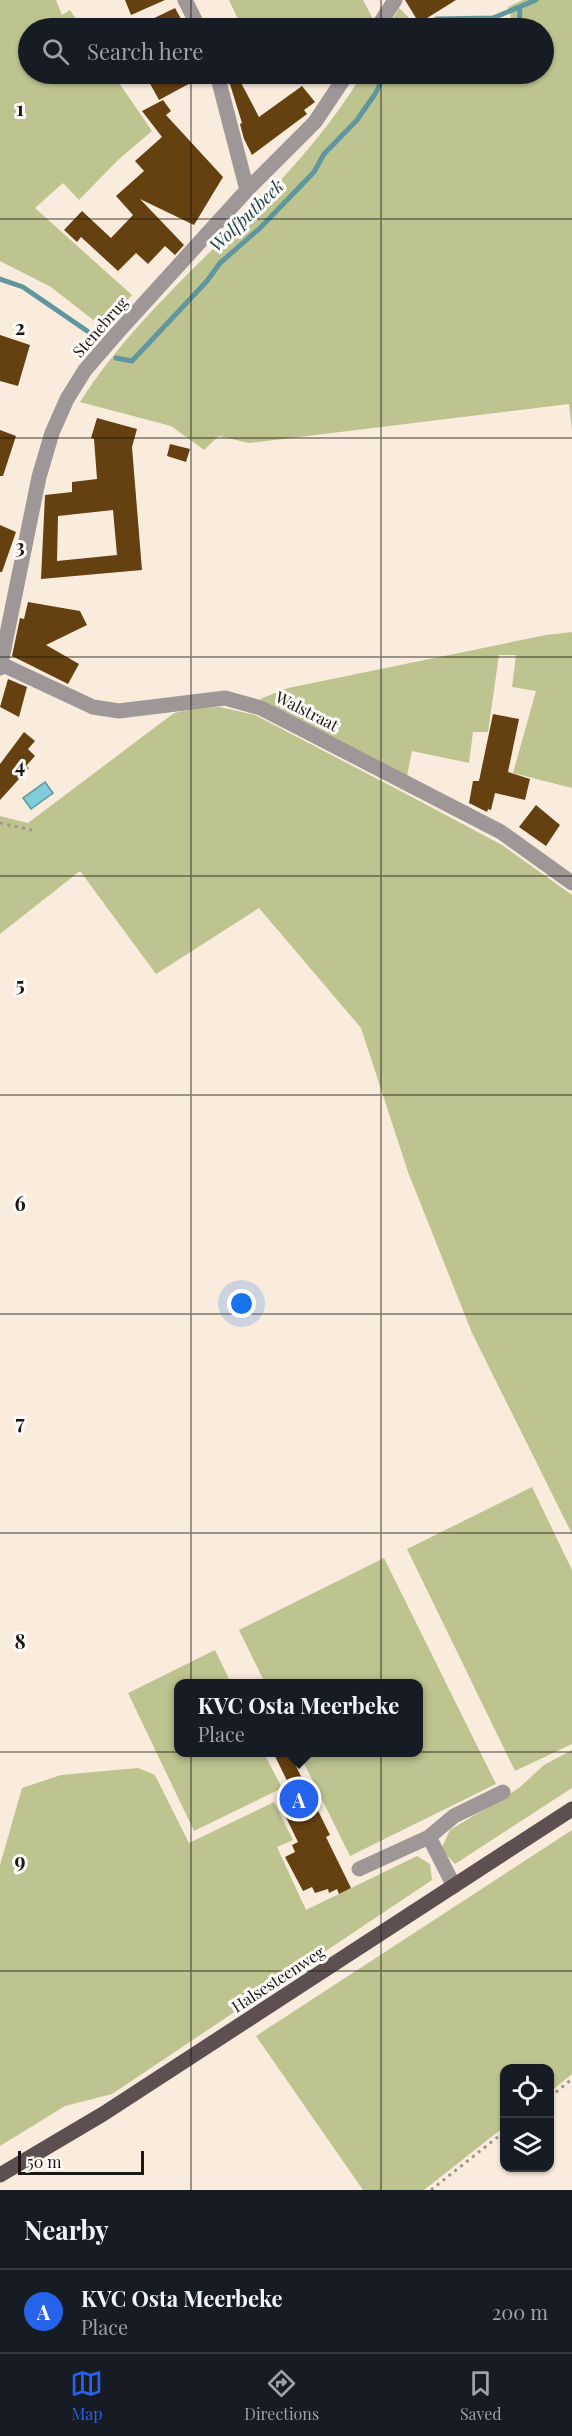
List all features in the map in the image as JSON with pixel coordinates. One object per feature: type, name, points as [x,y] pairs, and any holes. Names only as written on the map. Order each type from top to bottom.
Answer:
[{"type":"main road","name":"Halsesteenweg","points":[[0,2175],[103,2114],[572,1809]]},
{"type":"street","points":[[383,18],[395,0]]},
{"type":"street","points":[[191,3],[196,18]]},
{"type":"street","points":[[220,84],[247,190]]},
{"type":"street","name":"Stenebrug","points":[[0,666],[39,477],[52,433],[67,399],[85,370],[118,332],[247,190],[315,122],[340,84]]},
{"type":"street","name":"Walstraat","points":[[0,666],[93,707],[119,711],[225,698],[261,708],[501,832],[572,883]]},
{"type":"street","points":[[359,1869],[429,1837],[454,1816],[503,1792]]},
{"type":"street","points":[[429,1837],[454,1886]]},
{"type":"path","points":[[0,823],[32,830]]},
{"type":"path","points":[[554,2093],[572,2079]]},
{"type":"path","points":[[431,2190],[500,2135]]},
{"type":"green space","points":[[0,0],[56,0],[62,15],[70,10],[75,18],[18,18],[18,84],[120,84],[152,131],[118,160],[79,200],[63,183],[35,208],[132,295],[102,327],[51,287],[0,261]]},
{"type":"green space","points":[[229,0],[363,0],[372,17],[371,18],[237,18]]},
{"type":"green space","points":[[523,0],[572,0],[572,431],[569,404],[249,443],[219,436],[204,450],[171,426],[80,402],[111,358],[147,317],[298,161],[332,119],[355,84],[554,84],[554,18],[511,18],[508,7]]},
{"type":"green space","points":[[399,8],[409,18],[394,18]]},
{"type":"green space","points":[[572,632],[572,788],[513,773],[536,691],[512,687],[516,655],[499,655],[488,732],[473,732],[469,763],[412,751],[407,776],[260,699],[288,688],[546,635]]},
{"type":"green space","points":[[220,707],[255,715],[502,845],[572,895],[572,1534],[472,1333],[408,1172],[361,1028],[259,908],[156,974],[80,871],[0,934],[0,816],[28,823],[174,713],[197,708]]},
{"type":"green space","points":[[532,1487],[572,1570],[572,1744],[515,1771],[407,1549]]},
{"type":"green space","points":[[384,1558],[496,1784],[350,1856],[301,1757],[423,1757],[423,1679],[263,1679],[239,1630]]},
{"type":"green space","points":[[215,1650],[229,1679],[174,1679],[174,1757],[266,1757],[282,1788],[194,1831],[128,1693]]},
{"type":"green space","points":[[572,1750],[572,1788],[455,1864],[441,1849],[450,1830],[519,1788],[544,1765]]},
{"type":"green space","points":[[138,1768],[155,1775],[189,1843],[274,1802],[293,1840],[277,1847],[306,1910],[417,1856],[430,1864],[432,1880],[112,2094],[65,2106],[0,2146],[0,1865],[22,1788],[61,1775]]},
{"type":"green space","points":[[572,1830],[572,2074],[554,2089],[554,2064],[500,2064],[500,2130],[424,2190],[363,2190],[256,2036]]},
{"type":"water","points":[[45,782],[53,793],[31,809],[23,798]]},
{"type":"building","points":[[125,0],[165,0],[131,15]]},
{"type":"building","points":[[405,0],[456,0],[427,18],[416,18]]},
{"type":"building","points":[[175,8],[180,18],[154,18]]},
{"type":"building","points":[[150,84],[189,84],[159,100]]},
{"type":"building","points":[[230,84],[242,84],[259,117],[302,86],[315,102],[304,110],[307,114],[252,155],[244,139],[240,124],[242,123]]},
{"type":"building","points":[[163,100],[171,111],[166,115],[223,177],[194,225],[140,199],[184,245],[175,255],[165,246],[148,264],[136,253],[118,271],[81,237],[77,242],[64,230],[82,211],[111,238],[133,215],[116,196],[144,171],[135,161],[162,137],[142,111]]},
{"type":"building","points":[[0,335],[30,345],[18,386],[0,381]]},
{"type":"building","points":[[97,418],[137,429],[132,447],[142,570],[41,579],[45,495],[72,492],[72,482],[97,479],[94,439],[91,438]],"holes":[[[113,510],[117,555],[57,561],[58,516]]]},
{"type":"building","points":[[0,430],[16,436],[3,476],[0,476]]},
{"type":"building","points":[[170,444],[190,449],[186,462],[167,456]]},
{"type":"building","points":[[0,525],[16,532],[2,572],[0,572]]},
{"type":"building","points":[[28,602],[80,611],[87,625],[46,645],[79,664],[68,684],[12,656],[20,618],[24,619]]},
{"type":"building","points":[[8,679],[27,687],[19,717],[0,707]]},
{"type":"building","points":[[493,714],[519,719],[508,772],[530,779],[525,800],[495,793],[491,810],[488,809],[487,812],[469,803],[473,781],[479,781]]},
{"type":"building","points":[[24,732],[35,741],[28,749],[35,756],[26,766],[29,768],[0,800],[0,764]]},
{"type":"building","points":[[536,805],[560,825],[546,846],[519,827]]},
{"type":"building","points":[[275,1757],[291,1757],[330,1835],[326,1837],[351,1888],[339,1894],[337,1889],[329,1893],[328,1889],[315,1893],[312,1887],[303,1891],[285,1857],[295,1852],[292,1845],[298,1842],[279,1803],[294,1795]]},
{"type":"waterway","name":"Wolfputbeek","points":[[493,18],[536,0]]},
{"type":"waterway","points":[[520,8],[520,18]]},
{"type":"waterway","name":"Wolfputbeek","points":[[116,358],[132,361],[207,281],[220,263],[260,228],[314,172],[324,154],[357,120],[380,84]]},
{"type":"waterway","name":"Wolfputbeek","points":[[0,279],[23,287],[93,335]]},
{"type":"place","name":"KVC Osta Meerbeke","points":[[299,1799]]}]
